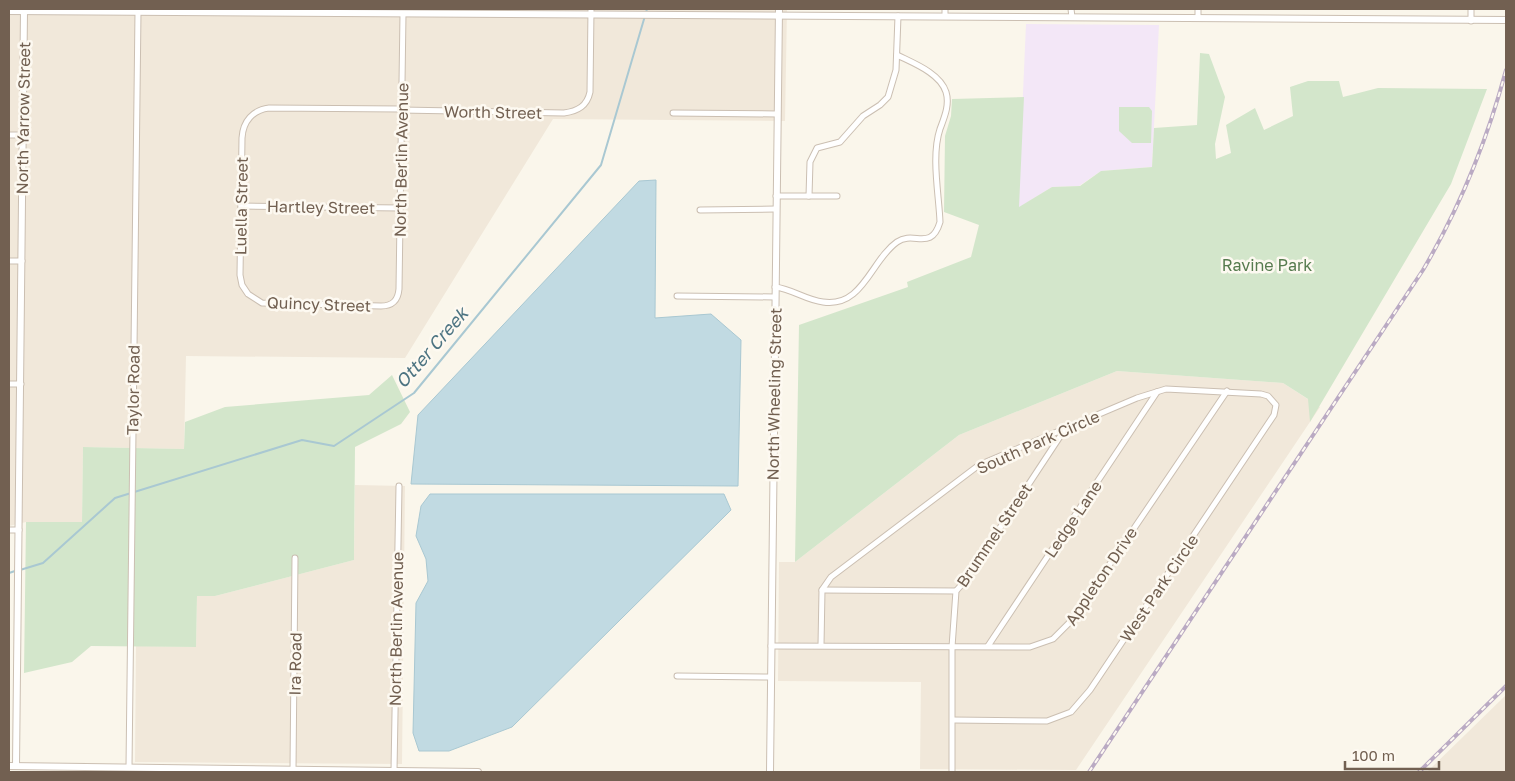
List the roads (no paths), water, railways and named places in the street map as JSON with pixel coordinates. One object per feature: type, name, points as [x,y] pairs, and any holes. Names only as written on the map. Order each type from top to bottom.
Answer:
[{"type":"street","points":[[945,9],[945,16]]},
{"type":"street","points":[[1071,9],[1072,17]]},
{"type":"street","points":[[1198,9],[1198,18]]},
{"type":"street","points":[[1471,9],[1471,21]]},
{"type":"street","points":[[9,11],[779,12],[898,16],[1506,20]]},
{"type":"street","name":"North Yarrow Street","points":[[16,766],[24,11]]},
{"type":"street","name":"Taylor Road","points":[[129,767],[138,11]]},
{"type":"street","name":"North Berlin Avenue","points":[[392,304],[397,297],[399,289],[402,12]]},
{"type":"street","name":"Worth Street","points":[[250,117],[256,112],[269,108],[564,113],[582,106],[588,97],[590,87],[591,12]]},
{"type":"street","name":"North Wheeling Street","points":[[770,772],[779,12]]},
{"type":"street","points":[[808,196],[810,162],[817,148],[840,142],[863,116],[880,106],[888,97],[896,70],[898,16]]},
{"type":"street","points":[[775,287],[788,289],[825,303],[836,301],[850,296],[863,286],[883,257],[897,242],[909,237],[924,240],[938,231],[940,222],[937,152],[939,130],[945,115],[946,92],[941,84],[926,70],[897,55]]},
{"type":"street","points":[[673,113],[777,114]]},
{"type":"street","name":"Luella Street","points":[[248,294],[241,278],[241,206],[242,134],[250,117]]},
{"type":"street","points":[[9,135],[23,135]]},
{"type":"street","points":[[776,196],[837,196]]},
{"type":"street","name":"Hartley Street","points":[[241,206],[400,208]]},
{"type":"street","points":[[700,210],[776,209]]},
{"type":"street","points":[[9,261],[22,261]]},
{"type":"street","name":"Quincy Street","points":[[248,294],[258,302],[270,305],[381,306],[392,304]]},
{"type":"street","points":[[677,296],[775,297]]},
{"type":"street","points":[[9,384],[21,384]]},
{"type":"street","name":"South Park Circle","points":[[822,590],[842,567],[979,465],[1157,391],[1173,388],[1227,391]]},
{"type":"street","name":"Ledge Lane","points":[[988,646],[1157,391]]},
{"type":"street","name":"Appleton Drive","points":[[771,646],[1030,646],[1048,642],[1059,635],[1227,391]]},
{"type":"street","name":"West Park Circle","points":[[953,720],[1047,721],[1071,712],[1090,690],[1274,415],[1276,404],[1268,396],[1227,391]]},
{"type":"street","name":"Brummel Street","points":[[952,772],[952,647],[956,591],[1065,428]]},
{"type":"street","name":"North Berlin Avenue","points":[[394,771],[399,486]]},
{"type":"street","points":[[9,530],[19,530]]},
{"type":"street","name":"Ira Road","points":[[293,770],[295,558]]},
{"type":"street","points":[[821,645],[822,590],[956,591]]},
{"type":"street","points":[[677,676],[771,677]]},
{"type":"street","points":[[9,766],[129,767],[159,770],[478,772]]},
{"type":"water","points":[[656,180],[655,318],[711,314],[741,340],[738,486],[411,484],[418,415],[639,181]]},
{"type":"water","points":[[430,494],[724,494],[731,510],[512,727],[449,751],[419,751],[413,733],[416,603],[428,581],[426,559],[416,536],[421,506]]},
{"type":"waterway","name":"Otter Creek","points":[[20,570],[43,563],[115,498],[302,440],[334,446],[414,393],[601,165],[647,9]]},
{"type":"waterway","name":"Otter Creek","points":[[9,573],[15,571]]},
{"type":"railway","points":[[1089,772],[1423,270],[1461,198],[1481,148],[1506,70]]},
{"type":"railway","points":[[1419,772],[1506,686]]},
{"type":"park label","name":"Ravine Park","points":[[1267,265]]}]
